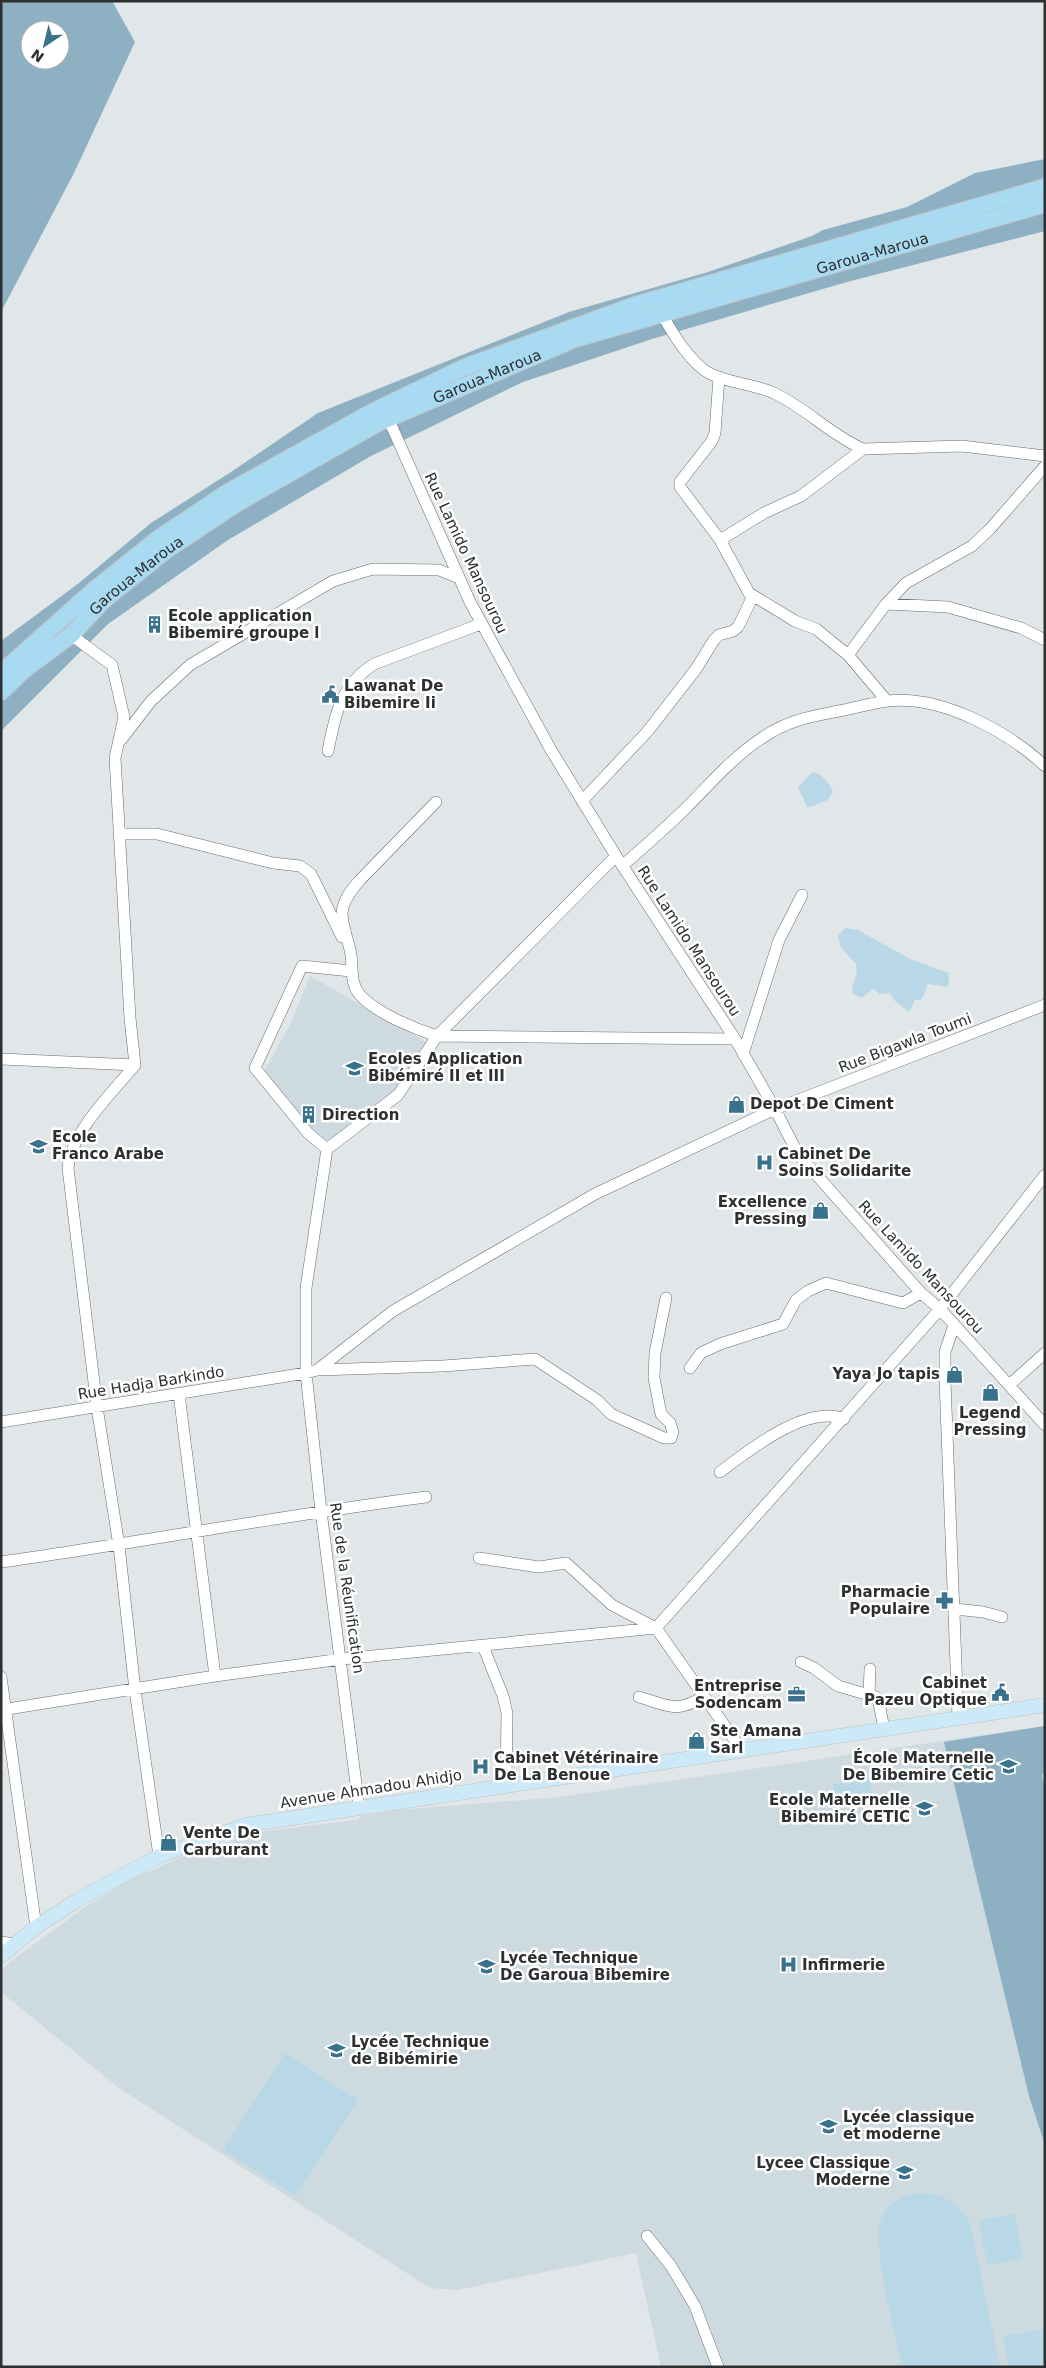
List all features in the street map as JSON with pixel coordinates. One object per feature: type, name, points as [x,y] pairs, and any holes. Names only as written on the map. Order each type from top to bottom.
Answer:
[{"type":"highway","name":"Garoua-Maroua","points":[[1,672],[94,590],[152,544],[228,492],[372,412],[465,367],[635,305],[1045,187]]},
{"type":"highway","name":"Garoua-Maroua","points":[[1,692],[24,670],[71,635],[104,600],[168,549],[236,504],[388,418],[575,339],[1045,204]]},
{"type":"main road","name":"Avenue Ahmadou Ahidjo","points":[[1,1956],[8,1943],[76,1901],[159,1856],[246,1825],[741,1749],[1045,1705]]},
{"type":"street","points":[[662,314],[675,338],[705,371],[719,378],[776,394],[849,443],[863,449],[962,446],[1045,456]]},
{"type":"street","points":[[719,378],[715,433],[712,441],[680,485],[720,540],[753,596],[795,621],[816,628],[848,655],[887,701]]},
{"type":"street","name":"Rue Lamido Mansourou","points":[[388,418],[459,578],[551,750],[622,866],[735,1039],[798,1154],[921,1293],[940,1309],[1045,1425]]},
{"type":"street","points":[[720,540],[764,513],[801,496],[863,449]]},
{"type":"street","points":[[848,655],[886,604],[906,583],[972,546],[990,529],[1045,466]]},
{"type":"street","points":[[118,743],[151,701],[190,665],[333,581],[373,569],[439,570],[459,578]]},
{"type":"street","points":[[582,801],[647,732],[696,668],[714,640],[719,635],[733,631],[738,627],[753,596]]},
{"type":"street","points":[[886,604],[948,607],[1022,628],[1045,640]]},
{"type":"street","points":[[328,751],[334,718],[345,692],[358,674],[374,664],[482,624]]},
{"type":"street","points":[[71,635],[112,665],[124,717],[115,758],[130,1018],[135,1065],[84,1128],[69,1160],[68,1168],[97,1407],[118,1546],[135,1690],[159,1856]]},
{"type":"street","points":[[622,866],[740,755],[763,737],[807,716],[887,701],[918,702],[955,711],[1023,748],[1045,766]]},
{"type":"street","points":[[436,802],[360,880],[349,894],[342,912],[351,954],[350,971],[359,994],[412,1028],[437,1036],[735,1039]]},
{"type":"street","points":[[120,834],[157,834],[273,863],[300,866],[311,874],[351,954]]},
{"type":"street","points":[[350,971],[302,966],[255,1068],[308,1134],[327,1149],[398,1096],[437,1036],[616,856]]},
{"type":"street","points":[[744,1054],[779,940],[802,895]]},
{"type":"street","name":"Rue Bigawla Toumi","points":[[312,1372],[393,1311],[595,1194],[775,1109],[1045,1005]]},
{"type":"street","points":[[1,1059],[135,1065]]},
{"type":"street","name":"Rue de la Réunification","points":[[327,1149],[306,1288],[321,1511],[342,1659],[359,1807]]},
{"type":"street","points":[[3,1710],[215,1676],[342,1659],[656,1628],[940,1309],[1045,1175]]},
{"type":"street","points":[[690,1368],[701,1353],[720,1344],[783,1324],[796,1300],[808,1291],[826,1283],[903,1303],[921,1293]]},
{"type":"street","name":"Rue Hadja Barkindo","points":[[1,1422],[312,1372],[443,1366],[535,1359],[597,1400],[611,1414],[664,1438],[671,1438],[673,1432],[670,1423],[660,1414],[654,1378],[655,1353],[666,1298]]},
{"type":"street","points":[[954,1325],[946,1352],[944,1381],[955,1609],[958,1718]]},
{"type":"street","points":[[1009,1385],[1045,1353]]},
{"type":"street","points":[[179,1394],[215,1676]]},
{"type":"street","points":[[720,1472],[790,1424],[837,1416],[844,1419]]},
{"type":"street","points":[[1,1562],[118,1546],[321,1511],[426,1497]]},
{"type":"street","points":[[478,1558],[540,1567],[566,1563],[612,1604],[656,1628],[741,1749]]},
{"type":"street","points":[[955,1609],[983,1612],[1002,1617]]},
{"type":"street","points":[[482,1646],[503,1696],[507,1713],[506,1785]]},
{"type":"street","points":[[800,1662],[814,1668],[838,1686],[859,1694],[876,1697],[884,1729]]},
{"type":"street","points":[[869,1695],[870,1669]]},
{"type":"street","points":[[1,1678],[3,1710],[36,1926]]},
{"type":"street","points":[[638,1697],[680,1708],[687,1707],[703,1697]]},
{"type":"street","points":[[647,2236],[671,2266],[695,2306],[718,2367]]},
{"type":"shaded area","points":[[1,1],[112,1],[135,42],[74,173],[1,312]]},
{"type":"shaded area","points":[[1045,159],[1045,231],[847,282],[652,339],[523,382],[371,456],[228,540],[108,624],[1,731],[1,641],[79,583],[151,523],[318,413],[569,312],[708,272],[812,236],[823,230],[907,207],[975,173]]},
{"type":"shaded area","points":[[812,772],[825,779],[833,792],[828,800],[808,808],[798,788]]},
{"type":"shaded area","points":[[845,928],[858,930],[910,959],[948,973],[949,983],[947,987],[928,984],[922,999],[915,1000],[909,1012],[894,1000],[890,993],[880,994],[873,989],[862,998],[852,993],[853,983],[857,974],[856,964],[841,948],[838,936]]},
{"type":"shaded area","points":[[310,976],[428,1043],[396,1093],[341,1138],[316,1141],[261,1077],[292,1021]]},
{"type":"shaded area","points":[[1045,1726],[1045,2367],[661,2367],[636,2253],[457,2290],[430,2288],[119,2088],[1,1992],[1,1971],[10,1962],[85,1907],[130,1880],[191,1853],[258,1832],[357,1820],[362,1816],[398,1810],[560,1797]]},
{"type":"shaded area","points":[[1045,1726],[1045,1771],[1042,1775],[1045,1790],[1045,2145],[1029,2096],[944,1742]]},
{"type":"shaded area","points":[[870,1779],[873,1802],[836,1807],[833,1784]]},
{"type":"shaded area","points":[[285,2053],[358,2100],[296,2196],[223,2150]]},
{"type":"shaded area","points":[[921,2193],[950,2201],[961,2210],[970,2223],[1000,2367],[902,2367],[882,2269],[879,2232],[881,2219],[892,2203],[908,2195]]},
{"type":"shaded area","points":[[1015,2214],[1023,2259],[987,2265],[979,2220]]},
{"type":"shaded area","points":[[1045,2329],[1045,2367],[1008,2367],[1003,2336]]},
{"type":"place","name":"Ecole application Bibemiré groupe l","points":[[154,625]]},
{"type":"place","name":"Lawanat De Bibemire Ii","points":[[330,695]]},
{"type":"place","name":"Ecoles Application Bibémiré II et III","points":[[354,1068]]},
{"type":"place","name":"Depot De Ciment","points":[[736,1104]]},
{"type":"place","name":"Direction","points":[[308,1115]]},
{"type":"place","name":"Ecole Franco Arabe","points":[[38,1146]]},
{"type":"place","name":"Cabinet De Soins Solidarite","points":[[764,1163]]},
{"type":"place","name":"Excellence Pressing","points":[[821,1211]]},
{"type":"place","name":"Yaya Jo tapis","points":[[954,1374]]},
{"type":"place","name":"Legend Pressing","points":[[990,1392]]},
{"type":"place","name":"Pharmacie Populaire","points":[[944,1601]]},
{"type":"place","name":"Cabinet Pazeu Optique","points":[[1001,1692]]},
{"type":"place","name":"Entreprise Sodencam","points":[[796,1695]]},
{"type":"place","name":"Ste Amana Sarl","points":[[696,1740]]},
{"type":"place","name":"Cabinet Vétérinaire De La Benoue","points":[[480,1767]]},
{"type":"place","name":"École Maternelle De Bibemire Cetic","points":[[1008,1767]]},
{"type":"place","name":"Ecole Maternelle Bibemiré CETIC","points":[[924,1809]]},
{"type":"place","name":"Vente De Carburant","points":[[169,1842]]},
{"type":"place","name":"Infirmerie","points":[[788,1965]]},
{"type":"place","name":"Lycée Technique De Garoua Bibemire","points":[[486,1967]]},
{"type":"place","name":"Lycée Technique de Bibémirie","points":[[337,2051]]},
{"type":"place","name":"Lycée classique et moderne","points":[[829,2126]]},
{"type":"place","name":"Lycee Classique Moderne","points":[[904,2172]]}]
